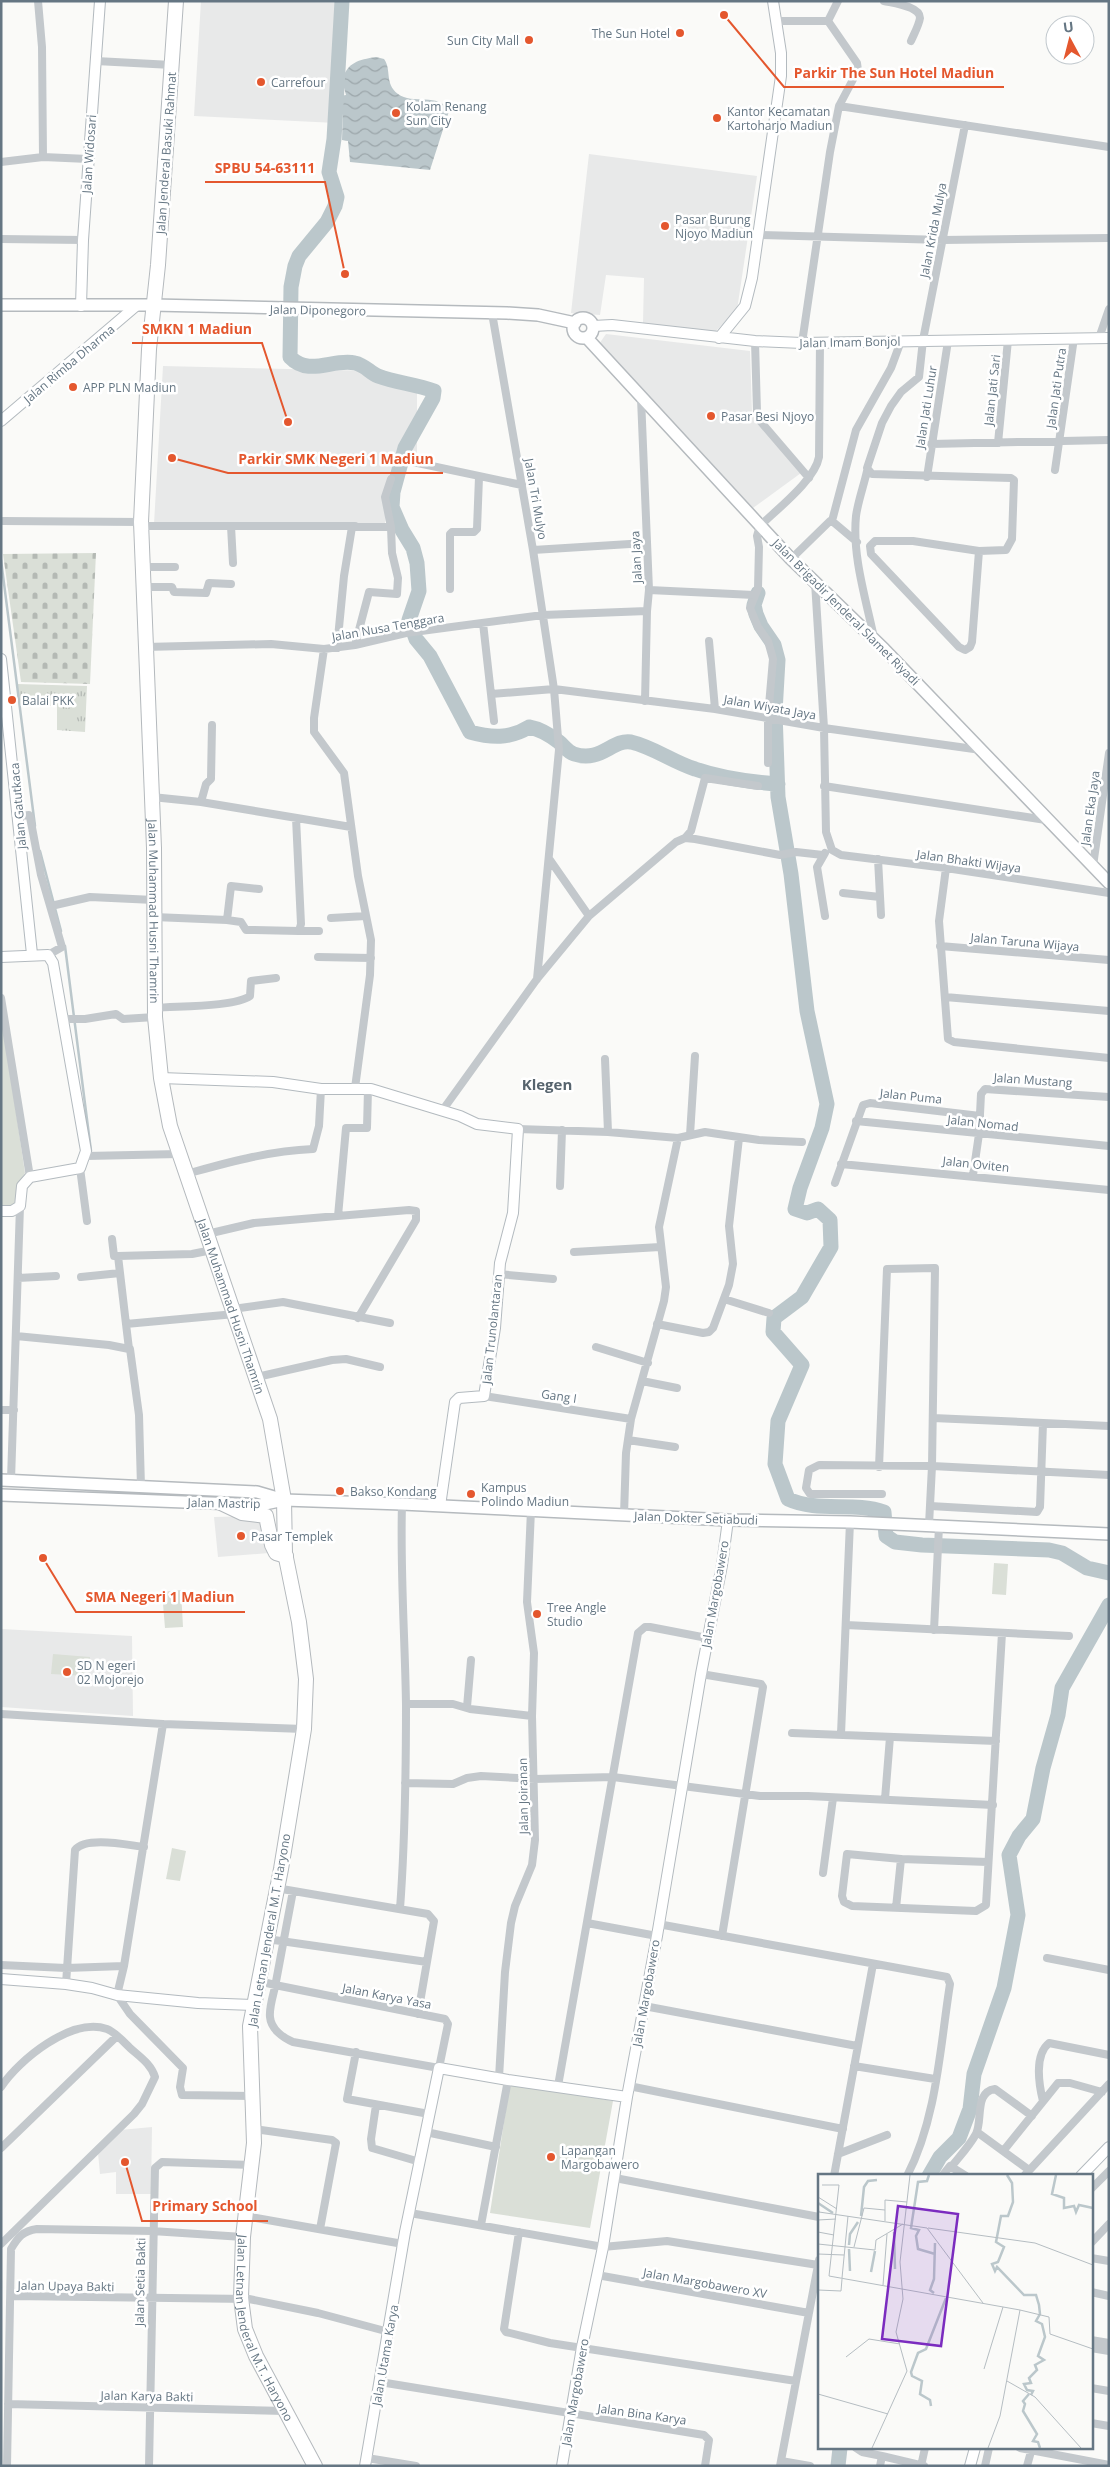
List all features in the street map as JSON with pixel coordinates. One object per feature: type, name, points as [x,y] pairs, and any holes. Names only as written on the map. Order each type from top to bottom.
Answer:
[{"type":"highway","name":"Jalan Jenderal Basuki Rahmat","points":[[153,305],[158,265],[176,1]]},
{"type":"highway","name":"Jalan Muhammad Husni Thamrin","points":[[153,305],[144,432],[141,524],[152,797],[156,1012],[161,1078],[170,1126],[270,1420],[284,1500]]},
{"type":"highway","name":"Jalan Letnan Jenderal M.T. Haryono","points":[[284,1500],[283,1535],[299,1622],[306,1679],[304,1729],[250,2026],[254,2129],[252,2166],[243,2237],[240,2298],[245,2328],[256,2356],[315,2466]]},
{"type":"highway","points":[[221,1504],[242,1513],[266,1516],[272,1545],[276,1553],[286,1556]]},
{"type":"main road","name":"Jalan Diponegoro","points":[[1,305],[153,305],[492,313],[538,315],[575,323]]},
{"type":"main road","points":[[584,318],[593,326],[593,331],[587,338],[580,338],[574,333],[575,323],[584,318]]},
{"type":"main road","name":"Jalan Brigadir Jenderal Slamet Riyadi","points":[[587,338],[791,559],[874,640],[1109,883]]},
{"type":"main road","name":"Jalan Mastrip","points":[[6,1480],[257,1492],[284,1500]]},
{"type":"main road","points":[[106,1500],[109,1486]]},
{"type":"main road","name":"Jalan Mastrip","points":[[1,1495],[221,1504],[260,1504],[284,1500]]},
{"type":"main road","name":"Jalan Dokter Setiabudi","points":[[284,1500],[728,1520],[934,1525],[1109,1534]]},
{"type":"street","points":[[38,1],[42,47],[43,157]]},
{"type":"street","name":"Jalan Widosari","points":[[81,306],[83,240],[100,1]]},
{"type":"street","points":[[719,338],[745,306],[750,289],[759,235],[781,76],[778,21],[773,1]]},
{"type":"street","points":[[828,21],[838,1]]},
{"type":"street","points":[[884,1],[914,9],[918,13],[920,18],[911,41]]},
{"type":"street","points":[[778,21],[828,21]]},
{"type":"street","points":[[802,343],[839,106],[858,74],[858,66],[828,21]]},
{"type":"street","points":[[96,61],[172,65]]},
{"type":"street","points":[[839,106],[1109,147]]},
{"type":"street","name":"Jalan Krida Mulya","points":[[874,640],[859,565],[856,516],[868,460],[891,406],[901,392],[919,377],[923,340],[966,125]]},
{"type":"street","points":[[1,162],[43,157],[88,160]]},
{"type":"street","points":[[759,235],[943,240],[1109,238]]},
{"type":"street","points":[[1,238],[83,240]]},
{"type":"street","name":"Jalan Rimba Dharma","points":[[1,421],[136,306]]},
{"type":"street","points":[[1104,338],[1109,309]]},
{"type":"street","name":"Jalan Tri Mulyo","points":[[492,313],[533,550],[554,689],[558,729],[559,750],[550,860],[537,979]]},
{"type":"street","name":"Jalan Imam Bonjol","points":[[593,326],[619,326],[719,338],[802,343],[1104,338]]},
{"type":"street","name":"Jalan Jati Putra","points":[[1055,470],[1074,338]]},
{"type":"street","points":[[832,521],[856,430],[891,368],[901,340]]},
{"type":"street","name":"Jalan Jati Sari","points":[[998,443],[1008,340]]},
{"type":"street","points":[[755,341],[757,412],[760,422],[809,478]]},
{"type":"street","name":"Jalan Jati Luhur","points":[[927,477],[948,341]]},
{"type":"street","points":[[768,762],[773,659],[768,641],[758,627],[750,608],[759,580],[757,536],[760,526],[817,468],[819,458],[820,342]]},
{"type":"street","name":"Jalan Jaya","points":[[641,398],[649,590],[645,701]]},
{"type":"street","points":[[931,444],[1109,440]]},
{"type":"street","points":[[413,462],[522,485]]},
{"type":"street","points":[[867,470],[872,474],[1011,478],[1014,480],[1011,543],[1006,550],[979,551],[912,541],[875,541],[870,546],[872,554],[959,647],[965,650],[970,647],[972,642],[979,551]]},
{"type":"street","points":[[450,589],[450,534],[474,532],[477,529],[479,477]]},
{"type":"street","points":[[356,646],[369,592],[397,594],[398,578],[393,566],[391,527],[386,497],[391,478]]},
{"type":"street","points":[[3,521],[391,527]]},
{"type":"street","points":[[832,521],[857,542]]},
{"type":"street","points":[[791,559],[827,522],[832,521]]},
{"type":"street","points":[[231,526],[233,563]]},
{"type":"street","points":[[337,648],[344,576],[352,527],[355,526]]},
{"type":"street","points":[[533,550],[646,542]]},
{"type":"street","points":[[143,567],[175,567]]},
{"type":"street","points":[[815,582],[824,728],[826,832],[830,847],[823,855],[817,868],[825,916]]},
{"type":"street","points":[[143,588],[172,588],[174,592],[206,593],[209,583],[231,584]]},
{"type":"street","points":[[649,590],[754,595]]},
{"type":"street","points":[[543,615],[648,611]]},
{"type":"street","name":"Jalan Nusa Tenggara","points":[[146,647],[262,644],[324,649],[337,648],[356,646],[417,631],[543,615]]},
{"type":"street","points":[[483,623],[494,721]]},
{"type":"street","points":[[709,642],[715,709]]},
{"type":"street","points":[[324,649],[314,718],[314,732],[344,773],[371,958],[356,1088]]},
{"type":"street","name":"Jalan Gatutkaca","points":[[1,659],[4,717],[18,816],[32,954]]},
{"type":"street","name":"Jalan Wiyata Jaya","points":[[490,694],[554,689],[715,709],[824,728],[981,750]]},
{"type":"street","points":[[202,802],[206,784],[211,779],[212,725]]},
{"type":"street","name":"Jalan Eka Jaya","points":[[1093,866],[1106,804],[1108,758]]},
{"type":"street","points":[[442,1111],[537,979],[588,916],[676,842],[685,838],[691,830],[704,778],[758,786]]},
{"type":"street","points":[[824,786],[1046,820]]},
{"type":"street","points":[[152,797],[202,802],[351,827]]},
{"type":"street","points":[[18,816],[29,815],[30,817],[42,875],[54,906],[62,947],[50,959]]},
{"type":"street","points":[[296,818],[301,924],[299,931]]},
{"type":"street","points":[[685,838],[780,855],[796,852],[823,855]]},
{"type":"street","name":"Jalan Bhakti Wijaya","points":[[830,847],[835,853],[842,855],[946,868],[1109,893]]},
{"type":"street","points":[[878,859],[881,915]]},
{"type":"street","points":[[550,860],[588,916]]},
{"type":"street","points":[[946,868],[940,909],[940,946],[947,1036],[954,1042],[1109,1058]]},
{"type":"street","points":[[228,920],[231,886],[259,889]]},
{"type":"street","points":[[843,893],[880,898]]},
{"type":"street","points":[[54,906],[90,897],[154,900]]},
{"type":"street","points":[[331,918],[366,916]]},
{"type":"street","points":[[154,917],[228,920],[241,922],[246,930],[319,931]]},
{"type":"street","name":"Jalan Taruna Wijaya","points":[[940,946],[1109,960]]},
{"type":"street","points":[[1,957],[32,954],[50,959]]},
{"type":"street","points":[[318,957],[371,958]]},
{"type":"street","points":[[50,959],[86,1156],[80,1168],[87,1221]]},
{"type":"street","points":[[62,1019],[85,1019],[116,1014],[122,1019],[156,1012],[226,1003],[250,996],[251,981],[276,978]]},
{"type":"street","points":[[945,997],[1109,1011]]},
{"type":"street","points":[[1,998],[30,1177]]},
{"type":"street","points":[[690,1135],[695,1056]]},
{"type":"street","points":[[606,1059],[608,1132]]},
{"type":"street","points":[[161,1078],[273,1082],[321,1089],[368,1089],[442,1111],[477,1124],[518,1129],[608,1132],[678,1138],[705,1132],[739,1138],[802,1142]]},
{"type":"street","name":"Jalan Mustang","points":[[973,1175],[979,1134],[981,1094],[988,1088],[1109,1097]]},
{"type":"street","points":[[186,1174],[279,1150],[313,1149],[319,1126],[321,1089]]},
{"type":"street","points":[[338,1216],[346,1128],[367,1128],[368,1089]]},
{"type":"street","name":"Jalan Puma","points":[[835,1183],[861,1107],[870,1103],[980,1116]]},
{"type":"street","name":"Jalan Nomad","points":[[856,1121],[1109,1146]]},
{"type":"street","name":"Jalan Trunolantaran","points":[[440,1506],[455,1402],[459,1398],[484,1396],[495,1328],[498,1274],[513,1213],[518,1129]]},
{"type":"street","points":[[560,1186],[562,1130]]},
{"type":"street","points":[[624,1515],[631,1419],[648,1363],[666,1287],[660,1247],[660,1218],[678,1138]]},
{"type":"street","points":[[657,1324],[709,1332],[713,1328],[729,1285],[733,1264],[729,1226],[739,1138]]},
{"type":"street","points":[[86,1156],[179,1154]]},
{"type":"street","name":"Jalan Oviten","points":[[841,1164],[973,1175],[1109,1190]]},
{"type":"street","points":[[6,1480],[14,1410],[22,1186],[30,1177],[80,1168]]},
{"type":"street","points":[[1,1211],[12,1211],[20,1206]]},
{"type":"street","points":[[207,1234],[254,1224],[408,1210],[416,1211],[417,1215],[358,1318]]},
{"type":"street","points":[[112,1239],[114,1256],[192,1254],[212,1250]]},
{"type":"street","points":[[574,1252],[660,1247]]},
{"type":"street","points":[[118,1256],[138,1407],[141,1448],[140,1487]]},
{"type":"street","points":[[879,1467],[887,1269],[935,1268],[930,1506],[938,1538],[934,1630]]},
{"type":"street","points":[[81,1277],[120,1273]]},
{"type":"street","points":[[498,1274],[553,1279]]},
{"type":"street","points":[[18,1278],[56,1276]]},
{"type":"street","points":[[724,1299],[769,1313]]},
{"type":"street","points":[[126,1324],[234,1311],[283,1302],[390,1323]]},
{"type":"street","points":[[16,1336],[130,1349]]},
{"type":"street","points":[[596,1347],[648,1363]]},
{"type":"street","points":[[256,1377],[332,1360],[346,1360],[380,1367]]},
{"type":"street","points":[[642,1381],[677,1388]]},
{"type":"street","name":"Gang I","points":[[484,1396],[631,1419]]},
{"type":"street","points":[[1,1410],[14,1410]]},
{"type":"street","points":[[933,1418],[1109,1426]]},
{"type":"street","points":[[930,1506],[1037,1512],[1040,1507],[1044,1423]]},
{"type":"street","points":[[628,1440],[675,1447]]},
{"type":"street","points":[[882,1494],[810,1494],[806,1488],[809,1470],[814,1466],[932,1466],[1109,1475]]},
{"type":"street","points":[[400,1909],[404,1850],[406,1704],[401,1580],[402,1504]]},
{"type":"street","name":"Jalan Joiranan","points":[[481,2225],[496,2147],[504,2079],[505,1972],[511,1923],[532,1865],[535,1840],[532,1716],[533,1641],[527,1594],[531,1510]]},
{"type":"street","name":"Jalan Margobawero","points":[[562,2466],[582,2347],[603,2247],[707,1638],[722,1565],[728,1520]]},
{"type":"street","points":[[842,1734],[850,1522]]},
{"type":"street","points":[[846,1626],[1068,1636]]},
{"type":"street","points":[[558,2086],[640,1630],[650,1627],[707,1638]]},
{"type":"street","points":[[988,1862],[902,1859],[847,1854],[842,1896],[844,1902],[852,1906],[982,1910],[986,1906],[1002,1633]]},
{"type":"street","points":[[467,1707],[472,1660]]},
{"type":"street","points":[[701,1674],[760,1684],[763,1687],[722,1936]]},
{"type":"street","points":[[406,1704],[443,1703],[532,1716]]},
{"type":"street","points":[[1,1714],[163,1724],[304,1729]]},
{"type":"street","points":[[163,1724],[124,1966],[117,1995],[130,2014],[183,2068],[180,2087],[182,2095],[252,2096]]},
{"type":"street","points":[[792,1733],[996,1740]]},
{"type":"street","points":[[885,1799],[890,1736]]},
{"type":"street","points":[[405,1783],[452,1784],[467,1778],[481,1776],[535,1779],[613,1777],[746,1794],[992,1805]]},
{"type":"street","points":[[823,1873],[833,1798]]},
{"type":"street","points":[[66,1984],[75,1850],[79,1844],[89,1842],[144,1846]]},
{"type":"street","points":[[896,1908],[902,1859]]},
{"type":"street","points":[[276,1888],[428,1914],[432,1917],[434,1921],[418,2014]]},
{"type":"street","points":[[293,1891],[270,2018],[284,2038],[293,2042],[504,2079],[628,2092],[843,2129]]},
{"type":"street","points":[[587,1923],[657,1936]]},
{"type":"street","points":[[658,1924],[942,1975],[949,1980],[935,2079],[921,2146],[908,2174]]},
{"type":"street","points":[[267,1939],[427,1962]]},
{"type":"street","points":[[1047,1958],[1109,1970]]},
{"type":"street","points":[[834,2174],[873,1964]]},
{"type":"street","points":[[1,1965],[66,1968],[124,1966]]},
{"type":"street","points":[[1,1979],[66,1984],[92,1988],[117,1995],[198,2003],[253,2005]]},
{"type":"street","name":"Jalan Karya Yasa","points":[[259,1981],[445,2019],[447,2022],[439,2068]]},
{"type":"street","points":[[644,2006],[857,2046]]},
{"type":"street","points":[[1,2087],[16,2068],[56,2038],[96,2027],[109,2029],[148,2064],[155,2077],[142,2104],[1,2244]]},
{"type":"street","points":[[1,2148],[117,2036]]},
{"type":"street","points":[[1043,2101],[1039,2078],[1044,2046],[1049,2043],[1109,2055]]},
{"type":"street","points":[[356,2052],[347,2099],[429,2114]]},
{"type":"street","points":[[854,2066],[935,2079]]},
{"type":"street","name":"Jalan Utama Karya","points":[[366,2462],[405,2232],[439,2068]]},
{"type":"street","points":[[1004,2150],[1053,2087],[1064,2082],[1102,2092]]},
{"type":"street","points":[[978,2132],[1004,2150],[1026,2173],[1109,2084]]},
{"type":"street","points":[[943,2174],[948,2166],[952,2166],[978,2132],[980,2105],[983,2097],[991,2089],[995,2089],[1032,2116]]},
{"type":"street","points":[[376,2105],[371,2139],[372,2148],[420,2162]]},
{"type":"street","points":[[254,2129],[332,2140],[336,2143],[320,2229]]},
{"type":"street","points":[[426,2132],[496,2147]]},
{"type":"street","points":[[838,2154],[887,2135]]},
{"type":"street","points":[[1083,2174],[1109,2147]]},
{"type":"street","name":"Jalan Setia Bakti","points":[[149,2466],[152,2231],[155,2168],[159,2163],[252,2166]]},
{"type":"street","points":[[952,2166],[963,2174]]},
{"type":"street","points":[[1092,2188],[1109,2171]]},
{"type":"street","points":[[615,2178],[818,2217]]},
{"type":"street","points":[[245,2216],[403,2244]]},
{"type":"street","points":[[409,2216],[481,2225],[603,2247],[667,2241],[818,2263],[781,2463],[810,2466]]},
{"type":"street","points":[[1092,2242],[1107,2228]]},
{"type":"street","points":[[7,2466],[11,2249],[19,2236],[26,2231],[37,2229],[152,2231],[243,2237]]},
{"type":"street","points":[[519,2232],[504,2330],[541,2341],[796,2381]]},
{"type":"street","points":[[1092,2258],[1109,2262]]},
{"type":"street","name":"Jalan Margobawero XV","points":[[597,2275],[809,2313]]},
{"type":"street","points":[[1092,2292],[1109,2296]]},
{"type":"street","name":"Jalan Upaya Bakti","points":[[11,2296],[240,2298],[318,2313],[389,2332]]},
{"type":"street","points":[[1092,2340],[1109,2343]]},
{"type":"street","points":[[1092,2348],[1109,2352]]},
{"type":"street","name":"Jalan Bina Karya","points":[[380,2382],[571,2415],[704,2435],[708,2438],[705,2466]]},
{"type":"street","points":[[1092,2388],[1109,2391]]},
{"type":"street","name":"Jalan Karya Bakti","points":[[8,2404],[285,2411]]},
{"type":"street","points":[[1092,2423],[1109,2426]]},
{"type":"street","points":[[859,2450],[922,2466],[925,2450]]},
{"type":"street","points":[[970,2466],[974,2450]]},
{"type":"street","points":[[985,2466],[989,2450]]},
{"type":"street","points":[[1027,2466],[1032,2450],[1109,2465]]},
{"type":"street","points":[[880,2466],[882,2456]]},
{"type":"street","points":[[366,2462],[416,2466]]},
{"type":"shaded area","name":"Carrefour","points":[[201,1],[343,3],[336,123],[194,116]]},
{"type":"shaded area","name":"Pasar Burung Njoyo Madiun","points":[[589,154],[757,176],[737,310],[715,332],[643,323],[644,278],[606,275],[600,315],[571,313]]},
{"type":"shaded area","name":"Pasar Besi Njoyo","points":[[606,334],[750,351],[752,412],[757,421],[801,473],[753,508],[599,344]]},
{"type":"shaded area","points":[[163,366],[377,371],[417,384],[417,461],[392,471],[385,523],[154,524]]},
{"type":"shaded area","name":"Pasar Templek","points":[[258,1516],[264,1519],[269,1553],[218,1557],[214,1517]]},
{"type":"shaded area","name":"SD N egeri 02 Mojorejo","points":[[1,1629],[132,1636],[133,1716],[1,1707]]},
{"type":"shaded area","points":[[152,2127],[151,2194],[116,2194],[116,2172],[100,2174],[98,2153],[120,2130]]},
{"type":"green space","points":[[96,553],[90,684],[21,682],[3,554]]},
{"type":"green space","points":[[17,684],[87,686],[85,732],[57,730],[57,706],[21,705]]},
{"type":"green space","points":[[1,1011],[25,1173],[18,1184],[14,1205],[1,1207]]},
{"type":"green space","points":[[994,1563],[1008,1564],[1006,1595],[992,1594]]},
{"type":"green space","points":[[181,1590],[183,1627],[165,1628],[162,1592]]},
{"type":"green space","points":[[53,1654],[90,1657],[88,1676],[51,1674]]},
{"type":"green space","points":[[172,1848],[186,1851],[180,1881],[166,1879]]},
{"type":"green space","name":"Lapangan Margobawero","points":[[510,2083],[613,2101],[590,2228],[490,2213]]},
{"type":"water","name":"Kolam Renang Sun City","points":[[376,57],[384,59],[388,68],[391,85],[398,94],[410,99],[439,102],[445,105],[449,111],[430,170],[350,162],[348,141],[342,140],[343,108],[339,106],[340,96],[346,95],[342,80],[347,69],[354,63]]},
{"type":"waterway","points":[[342,1],[334,139],[329,172],[337,197],[327,222],[299,256],[295,266],[291,287],[290,357],[297,363],[305,366],[355,363],[362,365],[378,376],[434,391],[433,398],[405,448],[393,492],[392,507],[402,530],[413,548],[417,563],[419,591],[409,620],[416,639],[430,656],[470,732],[500,736],[515,734],[529,727],[548,735],[572,753],[583,756],[592,756],[618,744],[631,742],[647,747],[687,766],[715,775],[778,784]]},
{"type":"waterway","points":[[1,560],[35,826]]},
{"type":"waterway","points":[[758,593],[754,605],[756,614],[761,626],[774,645],[778,660],[775,712],[778,797],[791,874],[807,1011],[827,1104],[822,1128],[800,1188],[795,1209],[807,1213],[818,1209],[830,1220],[831,1247],[802,1297],[774,1318],[773,1332],[802,1365],[778,1421],[775,1464],[788,1499],[811,1505],[860,1507],[884,1512],[886,1536],[895,1542],[922,1545],[1049,1550],[1062,1553],[1087,1568],[1109,1573]]},
{"type":"waterway","points":[[40,851],[61,931]]},
{"type":"waterway","points":[[65,946],[91,1151]]},
{"type":"waterway","points":[[930,2174],[940,2157],[959,2138],[970,2109],[974,2074],[1004,1988],[1018,1915],[1009,1855],[1019,1836],[1033,1819],[1043,1768],[1058,1715],[1062,1688],[1109,1605]]},
{"type":"waterway","points":[[838,2466],[840,2450]]},
{"type":"place","name":"Parkir The Sun Hotel Madiun","points":[[724,15]]},
{"type":"place","name":"The Sun Hotel","points":[[680,33]]},
{"type":"place","name":"Sun City Mall","points":[[529,40]]},
{"type":"place","name":"Carrefour","points":[[261,82]]},
{"type":"place","name":"Kolam Renang Sun City","points":[[396,113]]},
{"type":"place","name":"Kantor Kecamatan Kartoharjo Madiun","points":[[717,118]]},
{"type":"place","name":"Pasar Burung Njoyo Madiun","points":[[665,226]]},
{"type":"place","name":"SPBU 54-63111","points":[[345,274]]},
{"type":"place","name":"APP PLN Madiun","points":[[73,387]]},
{"type":"place","name":"Pasar Besi Njoyo","points":[[711,416]]},
{"type":"place","name":"SMKN 1 Madiun","points":[[288,422]]},
{"type":"place","name":"Parkir SMK Negeri 1 Madiun","points":[[172,458]]},
{"type":"place","name":"Balai PKK","points":[[12,700]]},
{"type":"place","name":"Bakso Kondang","points":[[340,1491]]},
{"type":"place","name":"Kampus Polindo Madiun","points":[[471,1494]]},
{"type":"place","name":"Pasar Templek","points":[[241,1536]]},
{"type":"place","name":"SMA Negeri 1 Madiun","points":[[43,1558]]},
{"type":"place","name":"Tree Angle Studio","points":[[537,1614]]},
{"type":"place","name":"SD N egeri 02 Mojorejo","points":[[67,1672]]},
{"type":"place","name":"Lapangan Margobawero","points":[[551,2157]]},
{"type":"place","name":"Primary School","points":[[125,2162]]},
{"type":"district","name":"Klegen","points":[[547,1084]]}]
